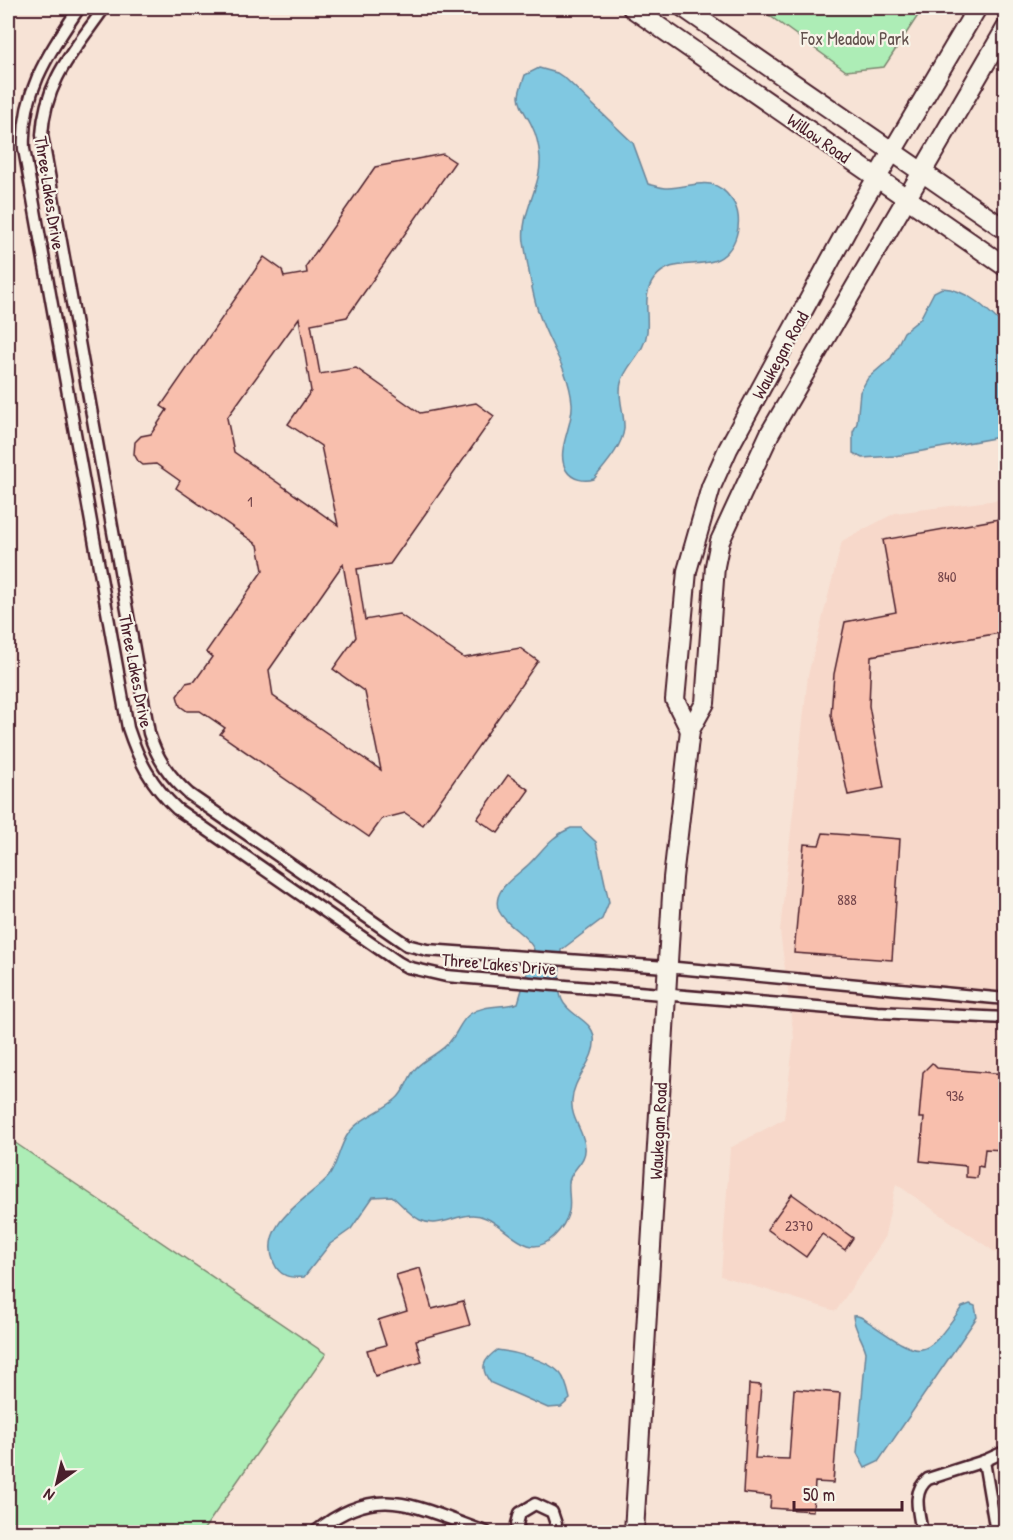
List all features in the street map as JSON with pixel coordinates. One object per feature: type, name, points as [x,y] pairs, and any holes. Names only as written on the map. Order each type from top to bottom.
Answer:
[{"type":"main road","name":"Willow Road","points":[[632,8],[1005,267]]},
{"type":"main road","name":"Willow Road","points":[[684,8],[1005,230]]},
{"type":"main road","name":"Waukegan Road","points":[[690,730],[675,700],[687,571],[711,487],[728,449],[877,178],[977,8]]},
{"type":"main road","name":"Waukegan Road","points":[[634,1533],[666,967],[690,730],[705,703],[715,566],[720,541],[770,433],[1005,28]]},
{"type":"street","name":"Three Lakes Drive","points":[[79,8],[52,48],[33,86],[25,115],[24,149],[128,728],[138,758],[153,785],[177,809],[407,968],[446,976],[664,995],[877,1012],[1005,1018]]},
{"type":"street","name":"Three Lakes Drive","points":[[104,8],[50,89],[45,105],[42,135],[145,714],[155,753],[173,780],[189,794],[407,945],[427,950],[666,967],[1005,999]]},
{"type":"street","points":[[922,1533],[916,1492],[928,1479],[984,1461],[1005,1450]]},
{"type":"street","points":[[984,1461],[996,1533]]},
{"type":"street","points":[[315,1533],[348,1509],[378,1502],[404,1503],[486,1533]]},
{"type":"street","points":[[520,1533],[517,1524],[520,1513],[535,1504],[552,1512],[556,1524],[553,1533]]},
{"type":"shaded area","points":[[1005,499],[1005,1259],[896,1184],[884,1239],[836,1311],[721,1276],[730,1148],[784,1119],[794,1038],[780,931],[808,675],[842,541],[895,513]]},
{"type":"green space","name":"Fox Meadow Park","points":[[759,8],[923,8],[884,67],[846,71]]},
{"type":"green space","points":[[8,1138],[326,1354],[202,1532],[8,1532]]},
{"type":"water","points":[[539,68],[557,73],[566,79],[633,143],[648,184],[662,188],[701,184],[717,186],[732,200],[738,217],[736,235],[728,252],[713,261],[674,266],[660,273],[650,285],[647,298],[646,339],[621,383],[623,436],[612,456],[594,479],[590,480],[572,476],[566,470],[563,462],[572,411],[570,391],[563,368],[536,305],[524,242],[525,220],[538,179],[540,157],[535,134],[521,105],[519,94],[525,75]]},
{"type":"water","points":[[942,288],[968,296],[984,307],[1005,327],[1005,436],[895,456],[862,458],[853,453],[853,432],[857,423],[860,392],[868,378],[891,358],[904,332],[920,319],[934,292]]},
{"type":"water","points":[[571,828],[581,828],[596,842],[609,902],[602,919],[561,950],[560,995],[569,1010],[589,1026],[594,1037],[589,1061],[573,1092],[573,1113],[584,1141],[585,1153],[570,1178],[570,1208],[564,1224],[548,1241],[535,1246],[517,1240],[496,1224],[477,1215],[428,1223],[413,1215],[392,1196],[373,1197],[351,1229],[330,1244],[304,1277],[290,1277],[282,1274],[274,1263],[271,1248],[273,1235],[288,1212],[329,1176],[345,1139],[353,1128],[399,1096],[416,1068],[447,1044],[470,1014],[487,1007],[518,1003],[534,949],[531,943],[502,917],[497,903],[498,896],[506,884],[548,843]]},
{"type":"water","points":[[970,1304],[975,1306],[977,1317],[878,1462],[865,1468],[857,1453],[866,1352],[853,1316],[862,1318],[902,1344],[913,1349],[922,1349],[939,1337],[962,1307]]},
{"type":"water","points":[[497,1350],[531,1357],[555,1368],[564,1379],[570,1399],[561,1407],[548,1408],[491,1383],[485,1373],[484,1365],[488,1357]]},
{"type":"building","points":[[443,154],[455,162],[347,317],[311,324],[320,374],[356,368],[420,413],[476,403],[494,416],[390,564],[357,569],[365,620],[399,614],[464,658],[520,648],[538,661],[423,825],[405,813],[382,819],[369,837],[220,734],[225,728],[200,711],[187,711],[180,706],[177,696],[186,683],[195,681],[212,657],[206,652],[263,570],[258,545],[176,488],[180,481],[156,464],[143,465],[134,454],[135,442],[141,436],[151,434],[167,410],[161,406],[264,257],[282,270],[284,277],[307,273],[306,266],[375,167]],"holes":[[[299,318],[311,391],[288,424],[321,446],[338,525],[234,452],[227,418]],[[343,564],[356,637],[333,669],[365,692],[381,770],[273,696],[269,670]]]},
{"type":"building","points":[[1005,518],[1005,632],[871,656],[869,706],[884,788],[848,795],[831,715],[834,674],[845,622],[896,612],[883,540]]},
{"type":"building","points":[[508,775],[529,790],[498,833],[477,819]]},
{"type":"building","points":[[823,833],[900,839],[892,960],[794,953],[804,844],[819,845]]},
{"type":"building","points":[[932,1063],[937,1068],[1005,1074],[1005,1150],[985,1149],[983,1167],[978,1166],[977,1178],[966,1177],[966,1166],[920,1161],[924,1118],[919,1118],[923,1072]]},
{"type":"building","points":[[792,1194],[853,1238],[845,1250],[822,1234],[806,1257],[767,1229]]},
{"type":"building","points":[[420,1268],[432,1309],[463,1301],[470,1325],[416,1340],[422,1362],[375,1376],[367,1350],[386,1345],[378,1320],[407,1311],[396,1275]]},
{"type":"building","points":[[749,1384],[761,1385],[755,1458],[789,1459],[794,1389],[840,1393],[833,1483],[815,1482],[813,1511],[770,1508],[771,1496],[743,1493]]}]
